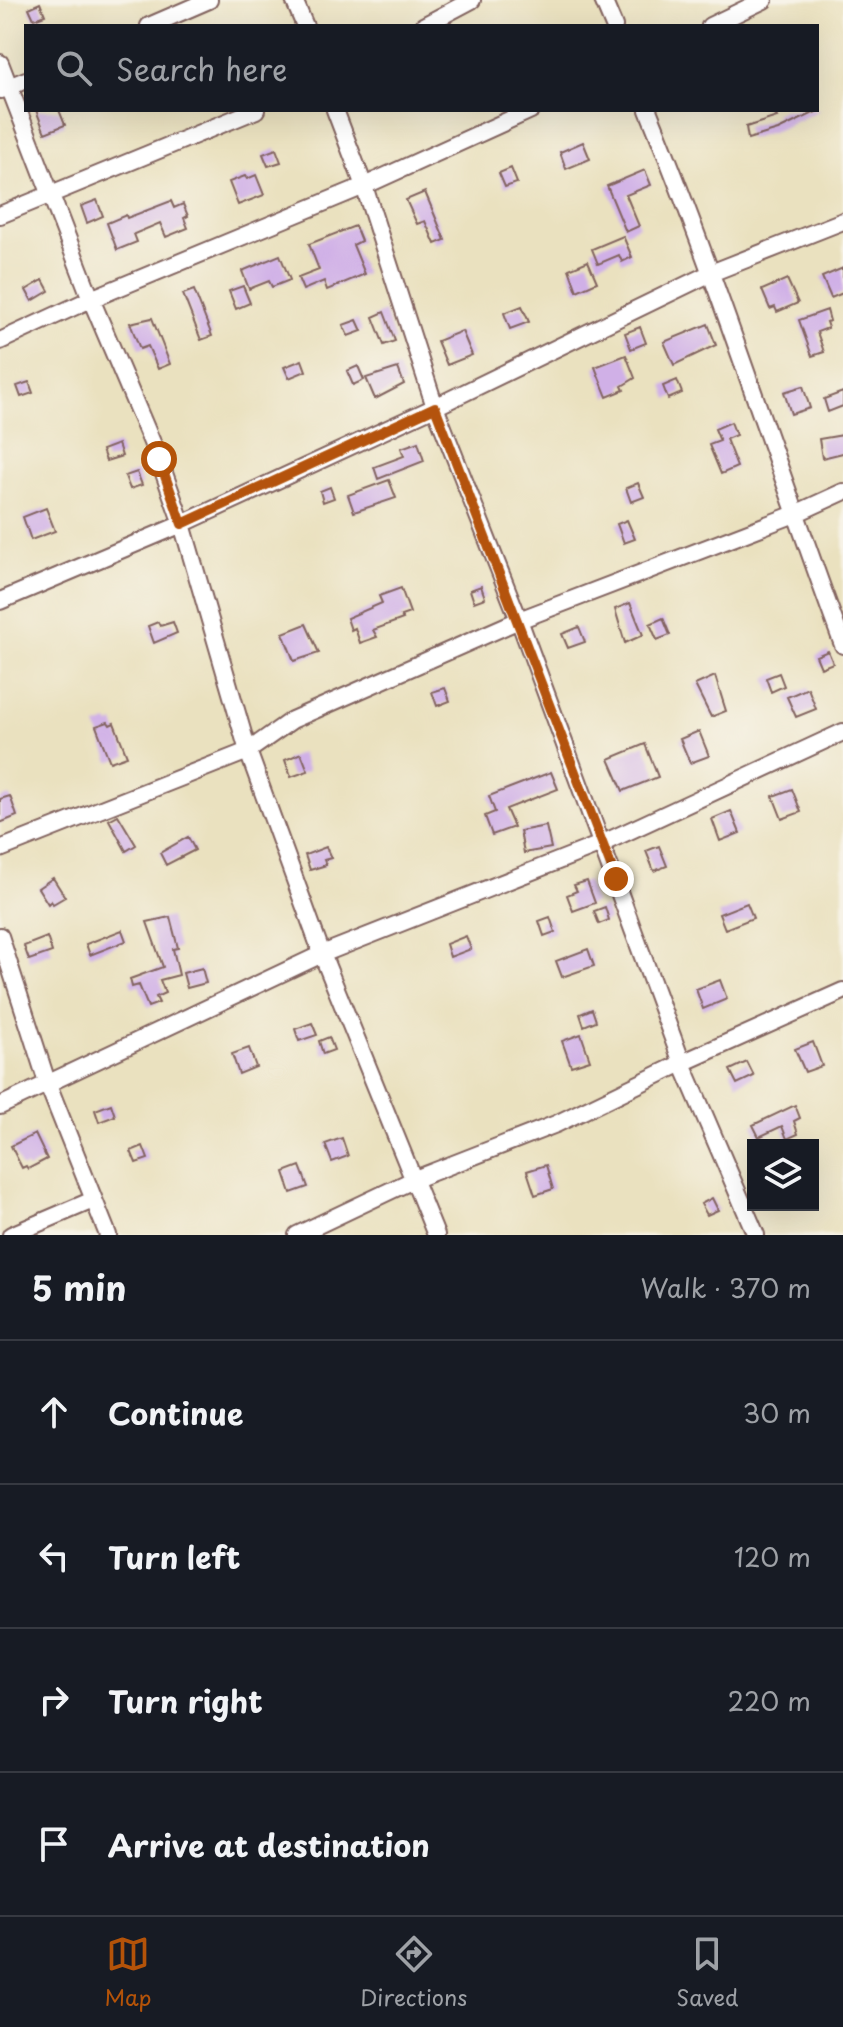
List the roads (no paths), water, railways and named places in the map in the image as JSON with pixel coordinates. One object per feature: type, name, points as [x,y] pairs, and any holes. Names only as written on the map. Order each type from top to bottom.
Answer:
[{"type":"street","points":[[154,24],[209,0]]},
{"type":"street","points":[[294,0],[304,24]]},
{"type":"street","points":[[427,24],[472,0]]},
{"type":"street","points":[[603,0],[613,24]]},
{"type":"street","points":[[714,24],[764,0]]},
{"type":"street","points":[[0,63],[5,89],[159,459],[182,524],[248,751],[322,954],[436,1235]]},
{"type":"street","points":[[5,89],[24,81]]},
{"type":"street","points":[[0,215],[251,112]]},
{"type":"street","points":[[336,112],[364,186],[435,407],[519,620],[682,1063],[756,1235]]},
{"type":"street","points":[[0,341],[91,299],[364,186],[527,112]]},
{"type":"street","points":[[649,112],[711,273],[843,645]]},
{"type":"street","points":[[0,601],[182,524],[435,407],[711,273],[843,221]]},
{"type":"street","points":[[0,849],[248,751],[292,720],[519,620],[795,514],[843,492]]},
{"type":"street","points":[[0,1106],[322,954],[601,844],[843,732]]},
{"type":"street","points":[[0,936],[47,1082],[108,1235]]},
{"type":"street","points":[[297,1235],[415,1179],[556,1124],[843,991]]},
{"type":"street","points":[[11,1235],[93,1200]]}]
